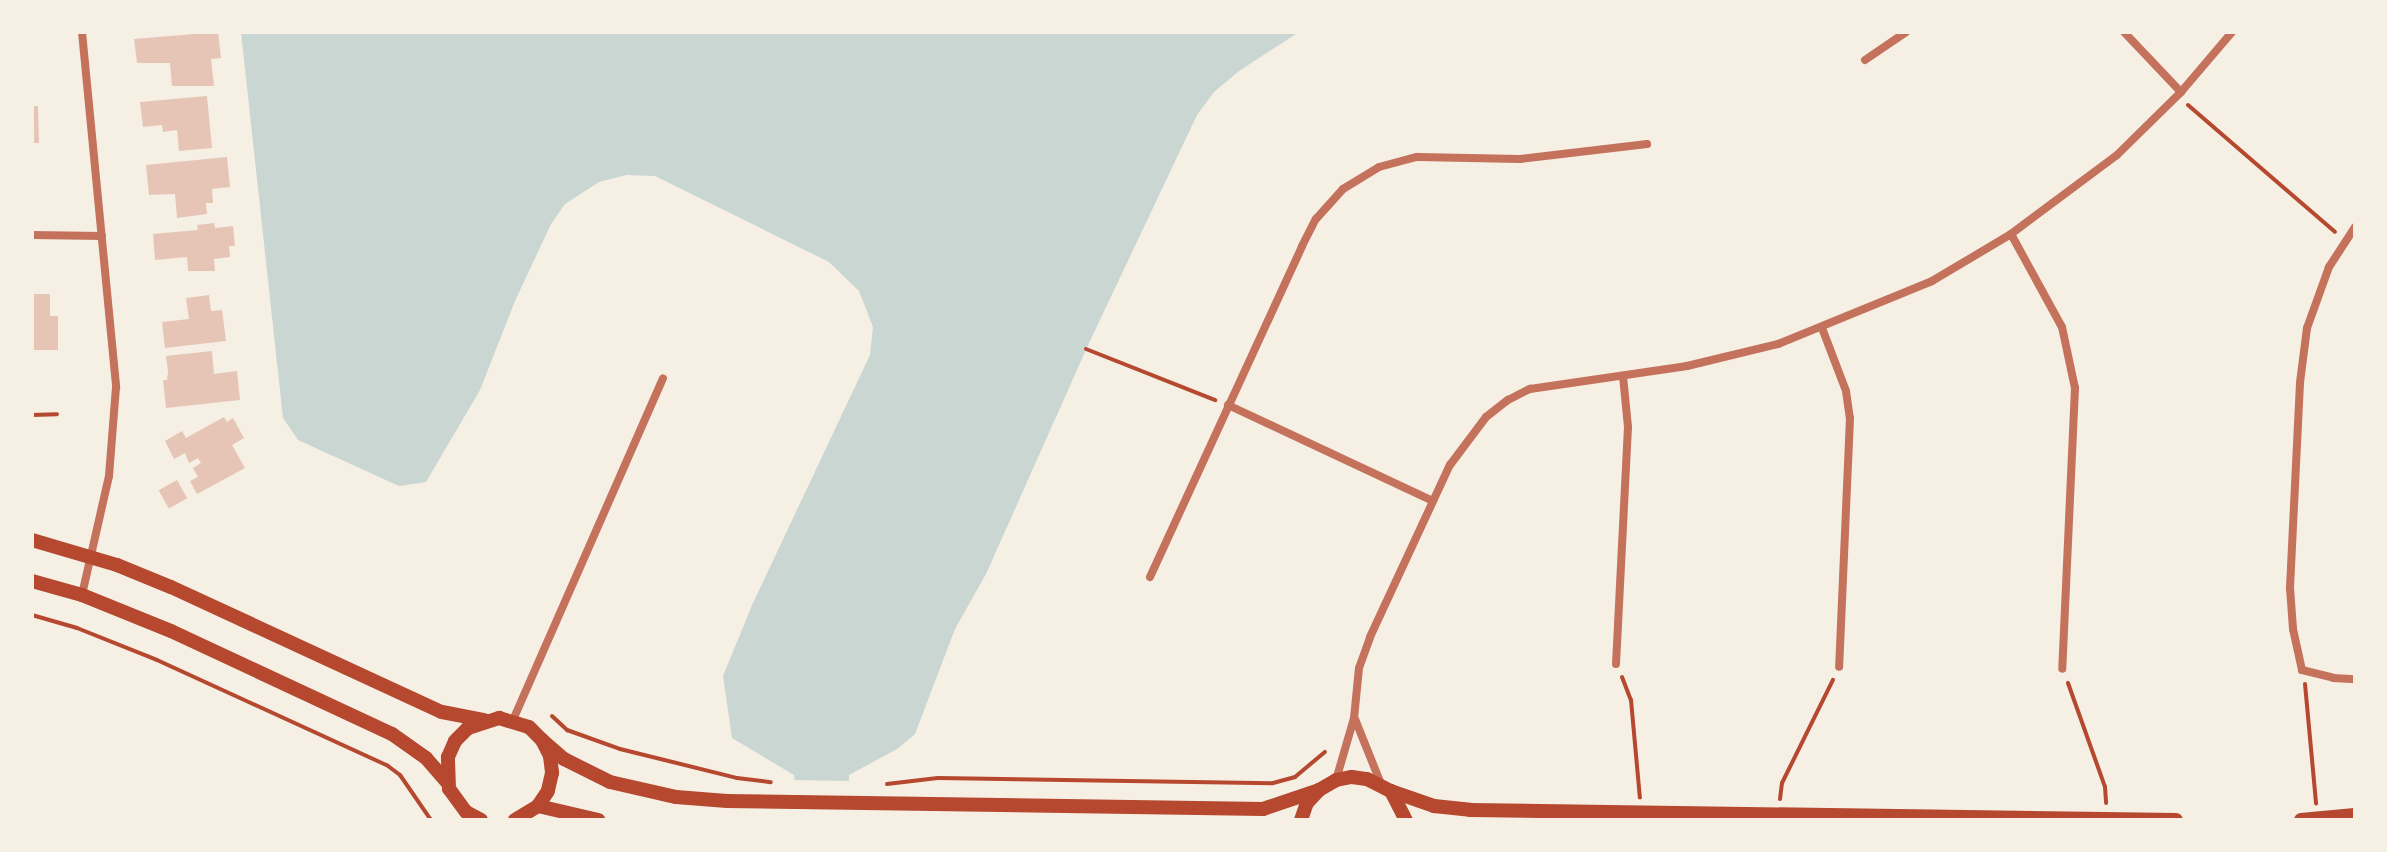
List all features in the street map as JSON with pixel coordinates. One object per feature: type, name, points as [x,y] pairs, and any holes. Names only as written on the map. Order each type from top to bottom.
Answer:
[{"type":"main road","points":[[32,540],[91,557],[171,587],[442,712],[484,720],[513,720],[529,727],[564,759],[610,782],[676,797],[860,805],[1263,809],[1319,790],[1336,780],[1352,777],[1445,809],[2176,820]]},
{"type":"main road","points":[[32,581],[82,595],[171,631],[406,742],[448,783],[465,816],[481,820]]},
{"type":"main road","points":[[448,783],[448,757],[455,741],[468,728],[484,720]]},
{"type":"main road","points":[[515,820],[538,806],[548,791],[552,773],[550,756],[542,740]]},
{"type":"main road","points":[[1386,788],[1406,820]]},
{"type":"main road","points":[[1301,820],[1307,803],[1319,790]]},
{"type":"main road","points":[[538,806],[598,820]]},
{"type":"main road","points":[[2301,820],[2355,815]]},
{"type":"street","points":[[82,32],[116,387],[109,476],[82,595]]},
{"type":"street","points":[[1865,60],[1906,32]]},
{"type":"street","points":[[2124,32],[2181,92]]},
{"type":"street","points":[[1336,780],[1354,718],[1359,668],[1370,637],[1433,501],[1467,438],[1508,400],[1530,389],[1687,366],[1778,344],[1932,281],[2011,234],[2117,155],[2181,92],[2232,32]]},
{"type":"street","points":[[1150,577],[1316,219],[1335,196],[1379,167],[1417,157],[1520,159],[1647,144]]},
{"type":"street","points":[[2355,227],[2317,294],[2302,356],[2290,588],[2302,670],[2333,678],[2355,679]]},
{"type":"street","points":[[2011,234],[2062,327],[2075,388],[2062,669]]},
{"type":"street","points":[[32,235],[102,236]]},
{"type":"street","points":[[1822,328],[1846,391],[1850,418],[1839,667]]},
{"type":"street","points":[[1616,664],[1628,427],[1623,376]]},
{"type":"street","points":[[513,720],[663,378]]},
{"type":"street","points":[[1228,405],[1433,501]]},
{"type":"street","points":[[1354,718],[1386,788]]},
{"type":"path","points":[[2181,92],[2188,106],[2345,240]]},
{"type":"path","points":[[1086,349],[1228,405]]},
{"type":"path","points":[[32,415],[57,414]]},
{"type":"path","points":[[32,615],[77,628],[145,655],[388,766],[400,775],[431,820]]},
{"type":"path","points":[[1616,664],[1631,700],[1641,813]]},
{"type":"path","points":[[1778,815],[1782,783],[1839,667]]},
{"type":"path","points":[[2062,669],[2105,787],[2105,819]]},
{"type":"path","points":[[2302,670],[2309,706],[2317,819]]},
{"type":"path","points":[[552,716],[567,730],[620,749],[737,778],[781,784]]},
{"type":"path","points":[[876,785],[938,778],[1273,783],[1295,777],[1325,752]]},
{"type":"shaded area","points":[[241,32],[1299,32],[1239,71],[1214,92],[1197,115],[1089,343],[986,574],[955,629],[915,734],[897,749],[849,775],[848,820],[800,820],[794,775],[732,738],[723,676],[753,603],[870,355],[873,327],[859,291],[829,262],[655,176],[627,175],[599,182],[565,204],[551,224],[515,301],[480,390],[426,482],[399,486],[298,440],[283,418]]},
{"type":"pier","points":[[791,780],[853,781],[852,819],[790,818]]},
{"type":"building","points":[[218,32],[221,58],[211,59],[214,86],[172,86],[170,63],[137,63],[134,39]]},
{"type":"building","points":[[207,96],[212,148],[179,151],[177,130],[163,132],[162,125],[143,127],[140,102]]},
{"type":"building","points":[[32,106],[38,106],[39,143],[32,143]]},
{"type":"building","points":[[227,157],[230,187],[212,189],[213,203],[206,203],[207,214],[177,218],[175,194],[149,195],[146,165]]},
{"type":"building","points":[[214,223],[215,228],[233,226],[235,246],[229,246],[230,257],[214,259],[215,271],[188,271],[187,257],[155,260],[153,234],[198,230],[197,225]]},
{"type":"building","points":[[32,294],[50,294],[50,316],[58,316],[58,350],[32,350]]},
{"type":"building","points":[[209,295],[211,311],[222,310],[226,341],[165,348],[162,322],[189,319],[186,298]]},
{"type":"building","points":[[212,351],[214,374],[237,371],[240,400],[166,408],[163,380],[167,380],[166,356]]},
{"type":"building","points":[[224,417],[227,422],[233,418],[244,438],[232,445],[245,468],[197,494],[190,481],[198,477],[193,468],[201,463],[198,458],[189,463],[185,453],[174,459],[165,441],[182,431],[186,438]]},
{"type":"building","points":[[177,480],[187,498],[169,509],[159,490]]}]
